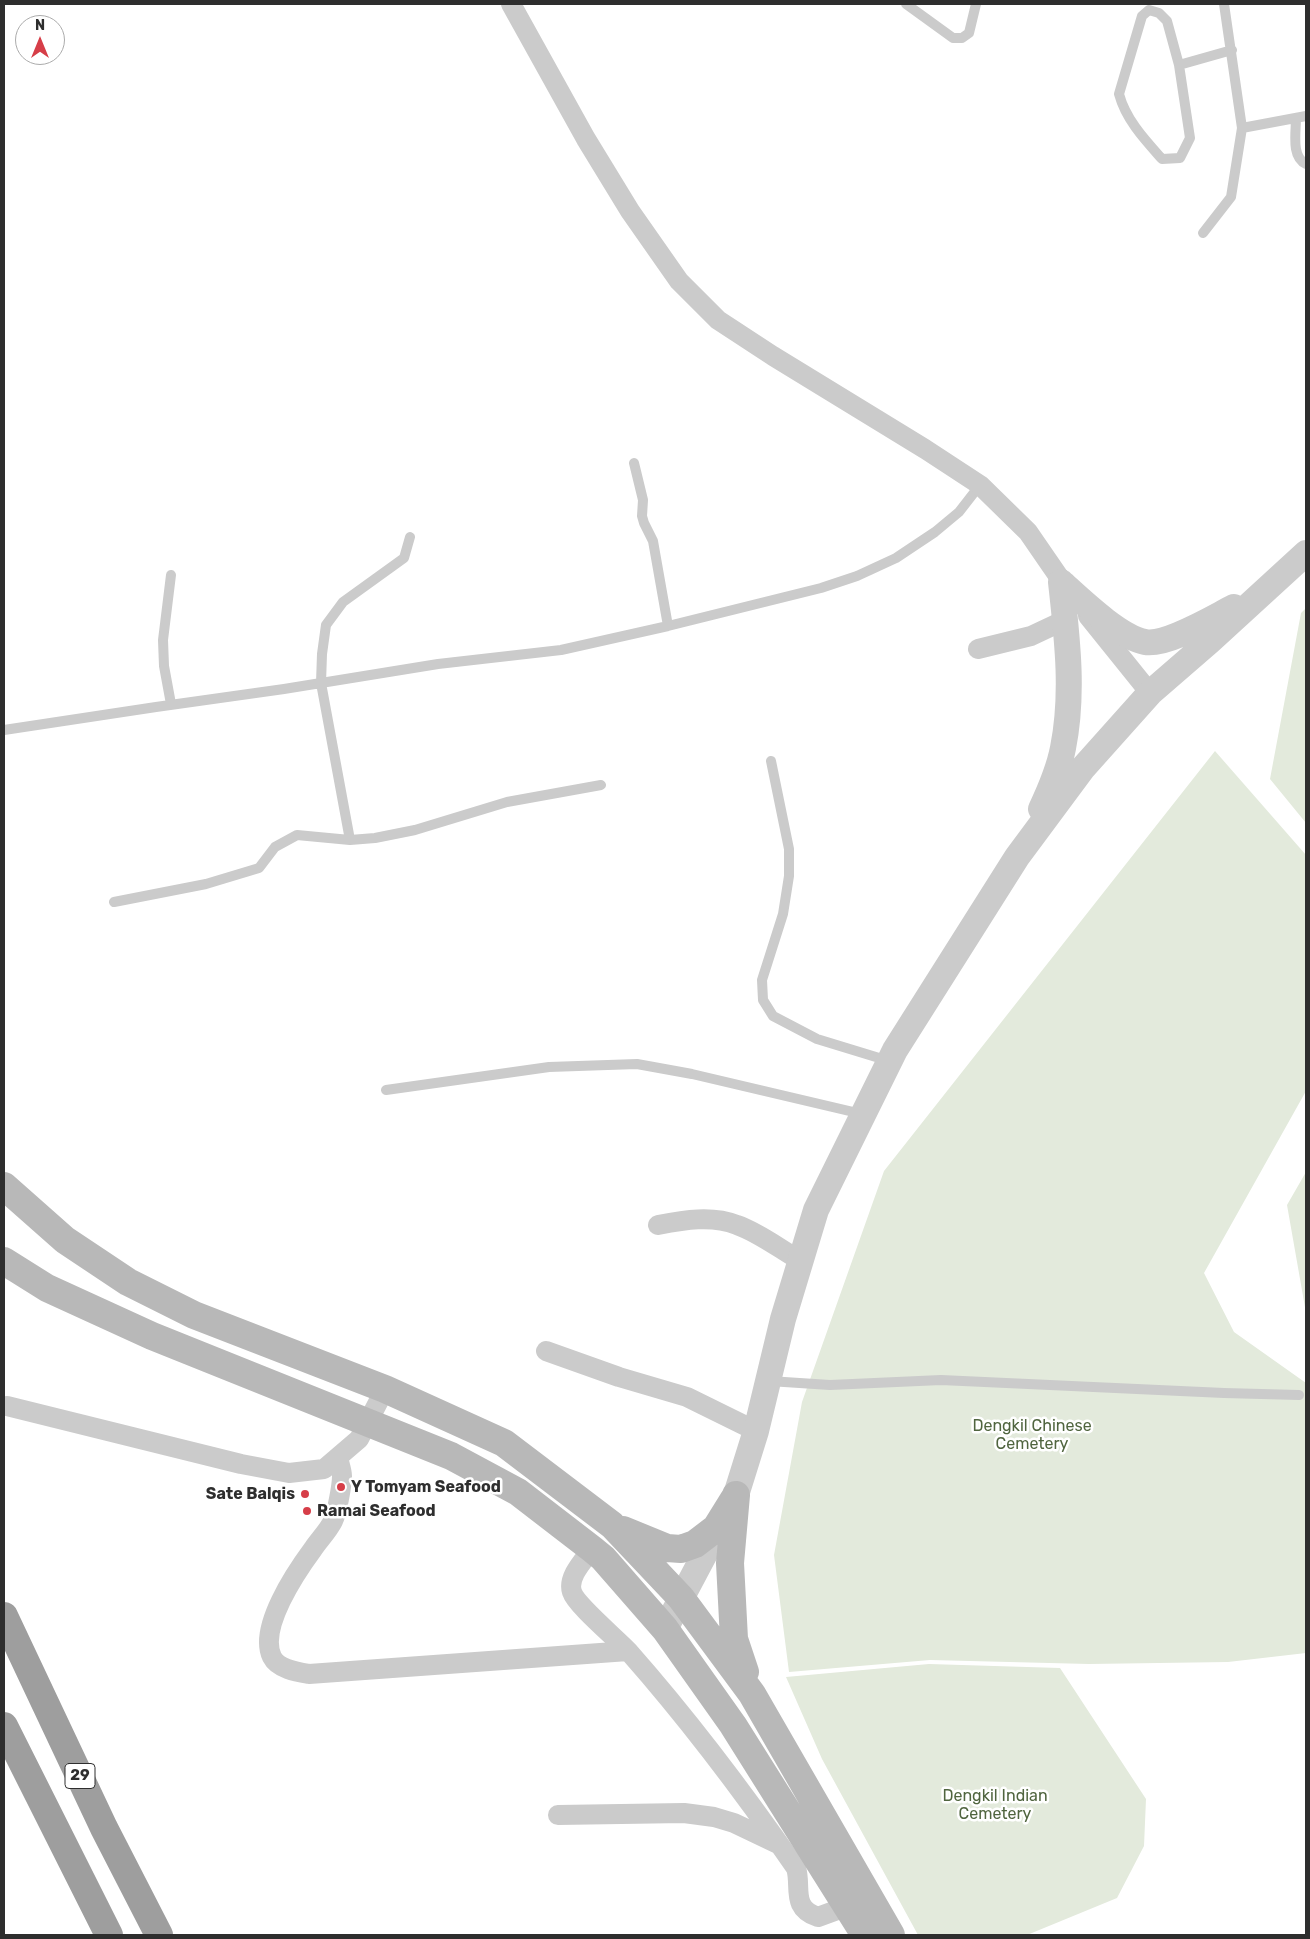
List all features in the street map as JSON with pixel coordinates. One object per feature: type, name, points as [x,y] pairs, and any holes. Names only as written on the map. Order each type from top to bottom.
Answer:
[{"type":"highway","name":"29","points":[[4,1616],[118,1856],[158,1935]]},
{"type":"highway","points":[[4,1726],[109,1935]]},
{"type":"highway","points":[[118,1856],[170,1935]]},
{"type":"highway","points":[[87,1894],[115,1935]]},
{"type":"main road","points":[[4,1186],[65,1240],[128,1282],[194,1315],[384,1389],[504,1443],[612,1526],[681,1598],[752,1694],[891,1935]]},
{"type":"main road","points":[[4,1261],[47,1288],[152,1336],[450,1456],[518,1492],[592,1549],[603,1558],[665,1629],[733,1725],[865,1935]]},
{"type":"main road","points":[[612,1526],[667,1548],[681,1549],[695,1544],[716,1528],[736,1495]]},
{"type":"main road","points":[[736,1495],[730,1563],[734,1639],[752,1694]]},
{"type":"street","points":[[511,4],[630,211],[679,281],[718,320],[980,485],[1028,532],[1061,582],[1150,693]]},
{"type":"street","points":[[665,1629],[736,1495],[756,1431],[783,1319],[816,1210],[890,1061],[1017,857],[1083,768],[1150,693],[1306,553]]},
{"type":"street","points":[[1061,582],[1100,616],[1121,631],[1146,642],[1170,639],[1260,595]]},
{"type":"street","points":[[1017,857],[1051,786],[1063,749],[1068,710],[1069,669],[1061,582]]},
{"type":"street","points":[[978,649],[1031,636],[1065,620]]},
{"type":"street","points":[[658,1225],[701,1219],[737,1225],[801,1262]]},
{"type":"street","points":[[546,1351],[619,1378],[687,1397],[756,1431]]},
{"type":"street","points":[[7,1406],[241,1464],[289,1473],[324,1469],[359,1439],[384,1389]]},
{"type":"street","points":[[338,1457],[342,1476],[333,1520],[278,1605],[270,1630],[269,1647],[272,1658],[282,1666],[309,1674],[628,1651]]},
{"type":"street","points":[[592,1549],[571,1581],[572,1593],[581,1605],[628,1651],[718,1760],[780,1845],[798,1875],[797,1886],[800,1900],[806,1911],[818,1917],[848,1906]]},
{"type":"street","points":[[558,1815],[684,1813],[714,1817],[734,1823],[780,1845]]},
{"type":"street","points":[[798,1875],[804,1872],[829,1878]]},
{"type":"lane","points":[[906,4],[953,38],[962,38],[969,33],[976,4]]},
{"type":"lane","points":[[1203,233],[1231,197],[1242,128],[1224,4]]},
{"type":"lane","points":[[1150,10],[1159,13],[1167,21],[1179,65],[1190,138],[1180,158],[1162,159],[1140,134],[1122,104],[1119,94],[1142,16],[1150,10]]},
{"type":"lane","points":[[1179,65],[1232,50]]},
{"type":"lane","points":[[1242,128],[1301,117],[1296,155],[1300,161],[1306,164]]},
{"type":"lane","points":[[634,463],[643,500],[642,516],[653,541],[668,626]]},
{"type":"lane","points":[[4,730],[438,664],[561,650],[821,588],[857,576],[896,558],[935,532],[959,512],[980,485]]},
{"type":"lane","points":[[350,840],[321,683],[326,625],[343,602],[404,558],[410,537]]},
{"type":"lane","points":[[171,575],[163,640],[164,666],[171,704]]},
{"type":"lane","points":[[771,761],[789,850],[789,876],[782,914],[762,980],[763,1000],[773,1016],[818,1039],[890,1061]]},
{"type":"lane","points":[[114,902],[206,884],[259,868],[275,847],[297,835],[350,840],[375,838],[415,830],[508,802],[600,785]]},
{"type":"lane","points":[[386,1090],[549,1067],[637,1064],[702,1076],[863,1114]]},
{"type":"lane","points":[[768,1381],[830,1385],[941,1380],[1299,1395]]},
{"type":"green space","points":[[1306,608],[1306,823],[1270,779],[1301,613]]},
{"type":"green space","name":"Dengkil Chinese Cemetery","points":[[1215,751],[1306,855],[1306,1091],[1204,1273],[1234,1332],[1306,1383],[1306,1653],[1228,1662],[1089,1664],[930,1660],[789,1672],[774,1555],[802,1402],[884,1171]]},
{"type":"green space","points":[[1306,1172],[1306,1313],[1287,1205]]},
{"type":"green space","name":"Dengkil Indian Cemetery","points":[[929,1664],[1060,1668],[1146,1799],[1144,1846],[1117,1898],[1027,1935],[918,1935],[822,1759],[786,1677]]},
{"type":"place","name":"Y Tomyam Seafood","points":[[341,1487]]},
{"type":"place","name":"Sate Balqis","points":[[305,1494]]},
{"type":"place","name":"Ramai Seafood","points":[[307,1511]]}]
